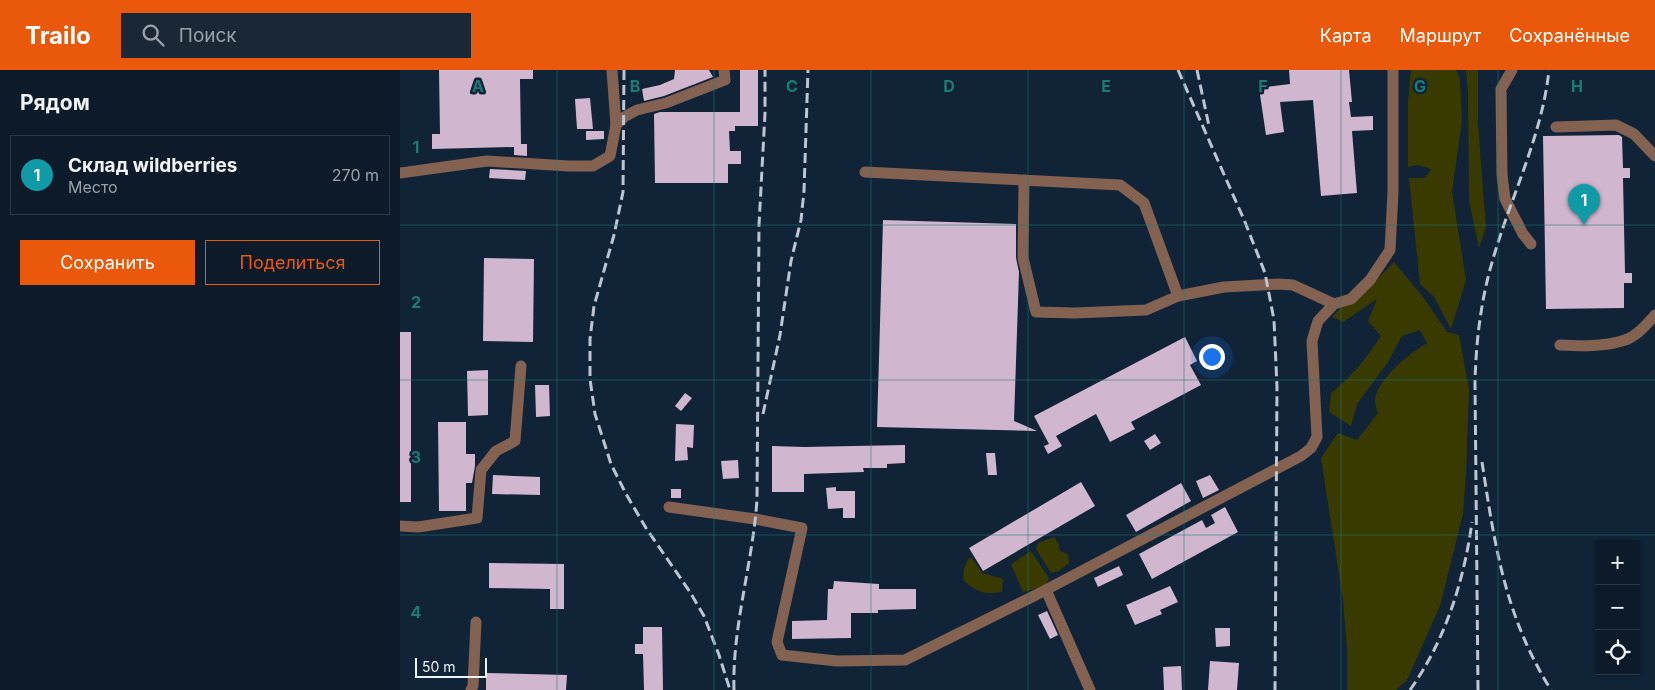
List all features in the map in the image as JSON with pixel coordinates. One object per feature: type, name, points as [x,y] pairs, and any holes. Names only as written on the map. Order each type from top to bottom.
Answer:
[{"type":"street","points":[[400,174],[487,161],[593,166],[610,156],[616,125],[612,70]]},
{"type":"street","points":[[616,125],[624,117],[637,110],[666,103],[725,80],[724,70]]},
{"type":"street","points":[[669,507],[755,519],[802,528],[777,642],[782,655],[837,660],[905,660],[1046,590],[1301,456],[1311,448],[1317,438],[1312,342],[1318,321],[1334,304],[1351,299],[1370,280],[1390,250],[1393,192],[1393,70]]},
{"type":"street","points":[[1512,70],[1501,89],[1503,183],[1505,200],[1509,210],[1531,244]]},
{"type":"street","points":[[1556,127],[1616,125],[1634,134],[1655,156]]},
{"type":"street","points":[[865,172],[1120,185],[1144,203],[1178,296]]},
{"type":"street","points":[[1024,180],[1023,258],[1036,312],[1076,313],[1146,310],[1178,296],[1224,288],[1286,284],[1300,287],[1334,304]]},
{"type":"street","points":[[1560,345],[1606,344],[1626,340],[1642,329],[1655,315]]},
{"type":"street","points":[[400,526],[418,527],[477,518],[481,470],[496,451],[515,441],[521,366]]},
{"type":"street","points":[[1046,590],[1090,690]]},
{"type":"street","points":[[471,690],[473,686],[476,622]]},
{"type":"shaded area","points":[[1411,70],[1456,70],[1460,79],[1462,121],[1452,192],[1466,280],[1451,329],[1434,297],[1420,284],[1409,178],[1425,178],[1431,169],[1418,165],[1408,167],[1408,102]]},
{"type":"shaded area","points":[[1466,70],[1478,70],[1478,124],[1486,227],[1479,248],[1469,201]]},
{"type":"shaded area","points":[[1394,262],[1423,297],[1447,332],[1459,335],[1469,389],[1463,514],[1440,606],[1407,680],[1396,690],[1347,690],[1347,649],[1343,600],[1321,458],[1338,433],[1357,440],[1378,413],[1375,401],[1377,393],[1387,376],[1412,353],[1427,343],[1420,330],[1402,336],[1388,362],[1357,404],[1351,426],[1329,412],[1331,393],[1359,366],[1381,336],[1368,321],[1377,299],[1343,322],[1332,317],[1343,305],[1360,297]]},
{"type":"shaded area","points":[[1054,537],[1059,544],[1060,551],[1068,554],[1069,563],[1059,571],[1051,573],[1036,549],[1038,543]]},
{"type":"shaded area","points":[[1031,551],[1049,578],[1045,586],[1023,592],[1011,564]]},
{"type":"shaded area","points":[[972,558],[982,573],[1003,579],[1002,592],[981,592],[963,580],[964,569],[968,559]]},
{"type":"building","points":[[439,70],[533,70],[533,79],[520,79],[521,144],[527,144],[527,156],[514,155],[514,147],[432,149],[432,134],[440,134]]},
{"type":"building","points":[[675,70],[709,70],[713,77],[664,96],[644,101],[642,89],[660,85],[674,79]]},
{"type":"building","points":[[740,70],[758,70],[758,126],[735,126],[735,131],[729,131],[730,151],[741,151],[741,164],[728,164],[728,183],[655,183],[654,114],[660,112],[740,112]]},
{"type":"building","points":[[1289,70],[1349,70],[1352,102],[1349,102],[1351,117],[1373,116],[1373,130],[1352,131],[1357,193],[1321,196],[1313,100],[1280,102],[1284,132],[1266,135],[1259,88],[1290,84]]},
{"type":"building","points":[[590,98],[593,129],[577,129],[575,99]]},
{"type":"building","points":[[586,131],[604,131],[604,139],[586,140]]},
{"type":"building","points":[[1619,135],[1622,137],[1623,168],[1630,168],[1630,178],[1623,178],[1625,273],[1632,273],[1632,283],[1624,283],[1624,308],[1546,309],[1543,136]]},
{"type":"building","points":[[490,169],[526,171],[525,180],[489,178]]},
{"type":"building","points":[[883,220],[1016,224],[1016,258],[1019,272],[1014,421],[1037,431],[877,427]]},
{"type":"building","points":[[484,258],[534,259],[533,342],[483,341]]},
{"type":"building","points":[[400,332],[411,332],[411,502],[400,502]]},
{"type":"building","points":[[1185,337],[1197,361],[1190,365],[1201,385],[1131,422],[1135,429],[1110,442],[1096,414],[1056,436],[1062,446],[1048,454],[1044,446],[1049,444],[1034,416]]},
{"type":"building","points":[[488,370],[488,415],[468,416],[467,371]]},
{"type":"building","points":[[535,385],[549,385],[550,416],[536,417]]},
{"type":"building","points":[[685,393],[692,398],[681,411],[675,406]]},
{"type":"building","points":[[438,422],[466,422],[466,454],[475,454],[475,466],[472,483],[466,483],[466,511],[439,511]]},
{"type":"building","points":[[676,424],[694,425],[693,448],[687,447],[688,460],[675,461]]},
{"type":"building","points":[[1155,434],[1161,443],[1150,450],[1144,441]]},
{"type":"building","points":[[905,445],[905,463],[887,464],[887,468],[863,468],[864,472],[804,474],[804,492],[772,492],[772,446]]},
{"type":"building","points":[[986,453],[995,453],[997,475],[988,475]]},
{"type":"building","points":[[738,460],[739,478],[723,479],[721,461]]},
{"type":"building","points":[[493,475],[540,477],[540,495],[492,494]]},
{"type":"building","points":[[1210,475],[1219,490],[1203,498],[1196,481]]},
{"type":"building","points":[[1081,482],[1095,506],[983,571],[969,548]]},
{"type":"building","points":[[1181,483],[1191,501],[1136,532],[1126,515]]},
{"type":"building","points":[[836,487],[836,491],[855,491],[855,518],[843,518],[843,508],[828,509],[826,488]]},
{"type":"building","points":[[671,489],[681,489],[681,498],[671,498]]},
{"type":"building","points":[[1225,507],[1238,532],[1152,579],[1139,554],[1202,520],[1206,528],[1215,523],[1211,515]]},
{"type":"building","points":[[489,563],[564,564],[564,609],[550,609],[550,589],[489,588]]},
{"type":"building","points":[[1119,566],[1123,575],[1098,587],[1094,578]]},
{"type":"building","points":[[834,581],[879,584],[879,589],[916,589],[916,609],[878,610],[878,613],[851,613],[851,638],[792,639],[792,621],[827,620],[828,589],[833,589]]},
{"type":"building","points":[[1170,586],[1178,602],[1160,610],[1162,614],[1135,625],[1126,605]]},
{"type":"building","points":[[1047,611],[1058,635],[1050,639],[1038,615]]},
{"type":"building","points":[[643,627],[662,627],[663,690],[644,690],[643,654],[635,654],[635,644],[643,644]]},
{"type":"building","points":[[1215,628],[1230,628],[1230,646],[1216,647]]},
{"type":"building","points":[[1210,661],[1239,663],[1237,690],[1208,690]]},
{"type":"building","points":[[1181,666],[1182,690],[1164,690],[1163,667]]},
{"type":"building","points":[[486,673],[567,675],[566,690],[486,690]]},
{"type":"railway","points":[[624,70],[623,192],[614,235],[594,306],[590,339],[590,379],[595,414],[611,464],[626,494],[704,616],[730,690]]},
{"type":"railway","points":[[734,690],[736,642],[755,523],[757,499],[759,225],[765,113],[765,70]]},
{"type":"railway","points":[[763,414],[780,335],[791,261],[801,220],[804,191],[808,70]]},
{"type":"railway","points":[[1178,70],[1245,222],[1265,273],[1274,320],[1277,387],[1275,690]]},
{"type":"railway","points":[[1197,70],[1209,126]]},
{"type":"railway","points":[[1478,690],[1475,382],[1478,336],[1489,274],[1500,235],[1540,119],[1549,70]]},
{"type":"railway","points":[[1482,462],[1497,552],[1512,608],[1535,662],[1551,690]]},
{"type":"railway","points":[[1410,690],[1433,651],[1451,610],[1464,566],[1472,522]]},
{"type":"place","name":"Склад wildberries","points":[[1584,225]]}]
